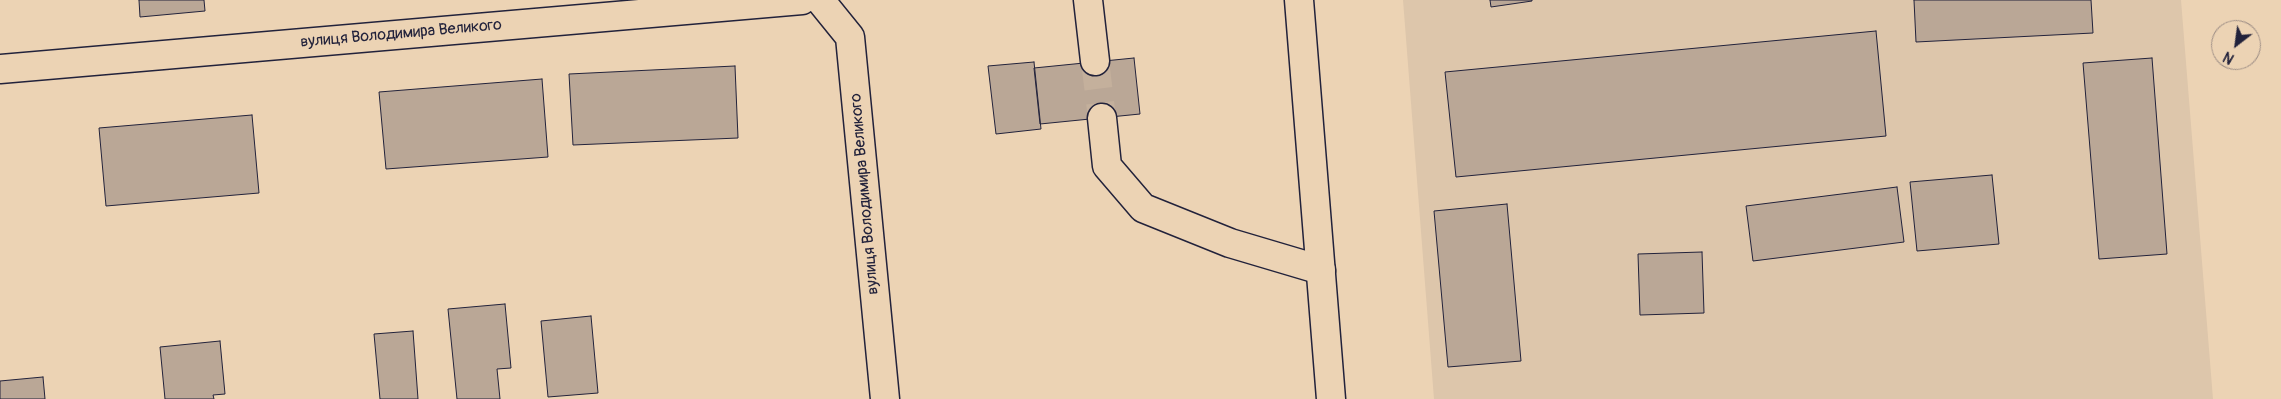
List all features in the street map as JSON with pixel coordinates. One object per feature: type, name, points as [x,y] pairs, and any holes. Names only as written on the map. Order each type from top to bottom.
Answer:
[{"type":"street","name":"вулиця Володимира Великого","points":[[0,69],[802,0]]},
{"type":"street","name":"вулиця Володимира Великого","points":[[820,0],[850,37],[885,399]]},
{"type":"street","points":[[1088,0],[1095,61]]},
{"type":"street","points":[[1299,0],[1331,399]]},
{"type":"street","points":[[1102,118],[1108,166],[1143,208],[1230,243],[1321,270]]},
{"type":"shaded area","points":[[1403,0],[2181,0],[2213,399],[1434,399]]},
{"type":"building","points":[[139,0],[204,0],[205,11],[140,17]]},
{"type":"building","points":[[1490,0],[1532,0],[1532,1],[1491,7]]},
{"type":"building","points":[[1914,0],[2091,0],[2093,33],[1916,42]]},
{"type":"building","points":[[1876,31],[1886,136],[1456,177],[1445,72]]},
{"type":"building","points":[[1134,58],[1140,114],[1040,124],[1034,68]]},
{"type":"building","points":[[2152,58],[2167,254],[2099,259],[2083,63]]},
{"type":"building","points":[[1034,62],[1041,129],[996,134],[988,66]]},
{"type":"building","points":[[735,66],[738,138],[573,145],[569,74]]},
{"type":"building","points":[[542,79],[548,157],[386,169],[379,92]]},
{"type":"building","points":[[252,115],[259,193],[106,206],[99,128]]},
{"type":"building","points":[[1992,175],[1999,244],[1917,251],[1910,182]]},
{"type":"building","points":[[1897,187],[1904,242],[1753,261],[1746,206]]},
{"type":"building","points":[[1507,204],[1521,361],[1448,367],[1434,211]]},
{"type":"building","points":[[1702,252],[1704,313],[1640,315],[1638,254]]},
{"type":"building","points":[[505,304],[511,368],[497,369],[500,399],[457,399],[448,309]]},
{"type":"building","points":[[591,316],[598,393],[548,397],[541,321]]},
{"type":"building","points":[[413,331],[418,399],[380,399],[374,334]]},
{"type":"building","points":[[220,341],[225,394],[213,395],[214,399],[165,399],[160,347]]},
{"type":"building","points":[[43,377],[45,399],[0,399],[0,381]]},
{"type":"tunnel","points":[[1095,61],[1102,118]]}]
